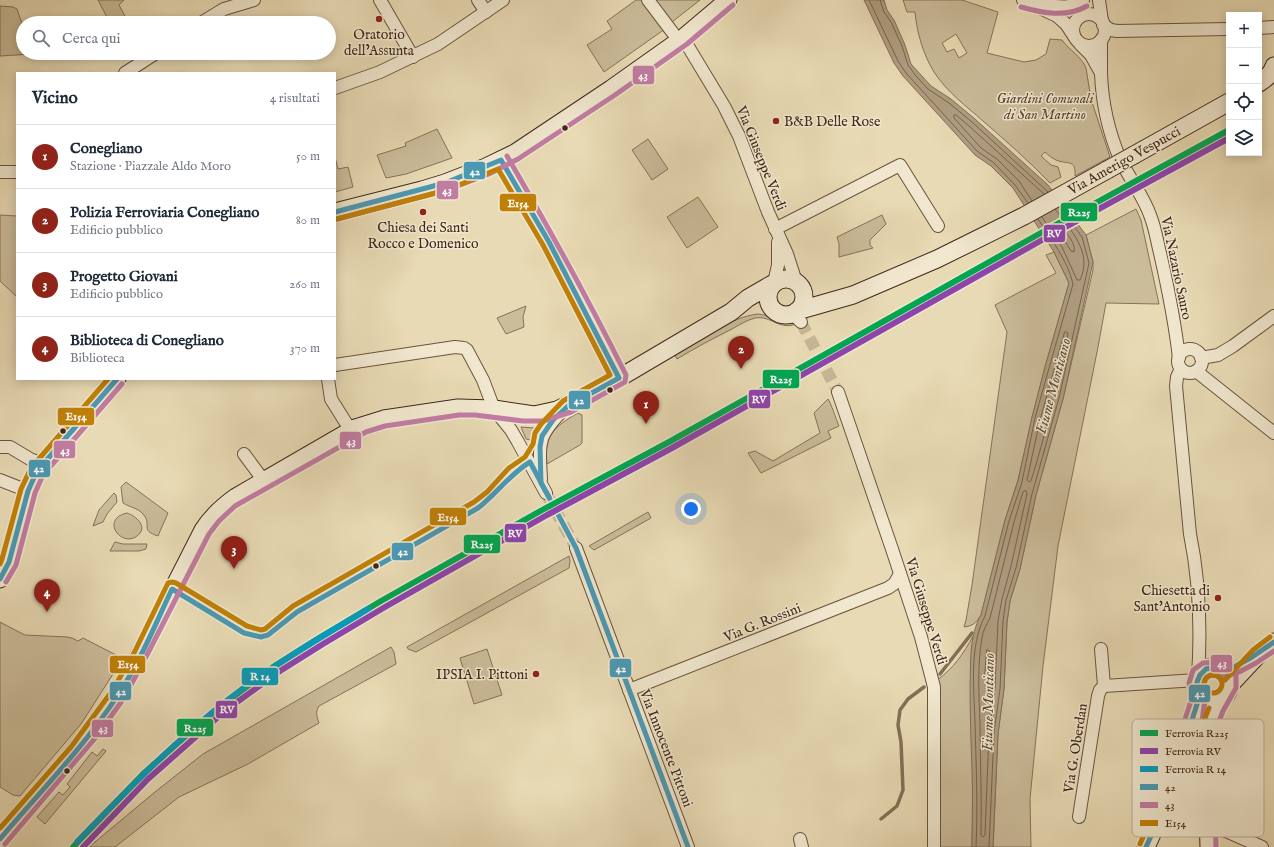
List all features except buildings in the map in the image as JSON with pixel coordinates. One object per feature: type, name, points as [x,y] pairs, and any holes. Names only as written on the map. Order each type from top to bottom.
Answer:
[{"type":"street","points":[[212,16],[224,9],[254,0]]},
{"type":"street","points":[[380,0],[413,57]]},
{"type":"street","points":[[478,0],[486,12]]},
{"type":"street","points":[[336,88],[380,72],[413,57],[448,38],[503,0]]},
{"type":"street","name":"Via Giuseppe Verdi","points":[[648,0],[681,40],[724,106],[739,136],[776,233],[787,254],[798,285]]},
{"type":"street","points":[[1025,1],[1064,7],[1076,4],[1083,0]]},
{"type":"street","points":[[1099,0],[1103,23],[1104,32],[1101,40],[1091,46],[1077,40],[1073,25],[1079,17],[1089,14],[1097,16],[1103,23],[1111,30],[1117,31],[1226,29]]},
{"type":"street","points":[[336,212],[445,183],[515,153],[607,92],[681,40],[728,1]]},
{"type":"street","name":"Via Nazario Sauro","points":[[1025,1],[1057,16],[1066,24],[1077,40],[1091,55],[1101,73]]},
{"type":"street","points":[[1262,28],[1274,27]]},
{"type":"street","name":"Via Nazario Sauro","points":[[1101,40],[1102,94],[1110,128],[1120,159],[1145,203],[1153,223],[1176,334],[1180,363],[1176,386],[1190,534],[1194,552],[1200,645],[1204,658],[1204,682]]},
{"type":"street","points":[[127,72],[145,60]]},
{"type":"street","points":[[1262,81],[1266,78],[1274,66]]},
{"type":"street","points":[[1262,85],[1274,79]]},
{"type":"street","name":"Via Amerigo Vespucci","points":[[797,315],[853,295],[937,259],[1024,216],[1226,104]]},
{"type":"street","points":[[501,160],[549,242],[619,378]]},
{"type":"street","name":"Via Giuseppe Verdi","points":[[776,233],[900,165],[938,226]]},
{"type":"street","points":[[0,172],[16,172]]},
{"type":"street","name":"Via Giuseppe Verdi","points":[[774,283],[779,254],[776,233]]},
{"type":"street","points":[[1,836],[37,798],[92,731],[118,694],[203,530],[212,517],[222,507],[236,497],[351,431],[370,422],[458,408],[494,409],[534,415],[549,412],[568,406],[584,398],[654,358],[730,312],[748,298],[779,280],[791,280],[798,285],[803,297],[803,302],[797,315],[781,314],[772,308],[751,308],[730,312]]},
{"type":"street","name":"Via Amerigo Vespucci","points":[[798,285],[809,292],[823,294],[849,290],[890,280]]},
{"type":"street","points":[[772,308],[768,298],[768,293],[774,283]]},
{"type":"street","points":[[1191,349],[1183,351],[1180,363],[1188,373],[1200,364],[1233,346],[1274,316]]},
{"type":"street","points":[[1176,334],[1191,349],[1198,352],[1200,364],[1212,383],[1274,433]]},
{"type":"street","points":[[336,365],[455,347],[468,350],[483,380],[494,409],[511,430],[544,488],[540,447],[542,436],[553,420],[568,406]]},
{"type":"street","points":[[0,579],[9,562],[28,491],[34,477],[43,464],[116,380]]},
{"type":"street","points":[[328,380],[331,399],[351,431]]},
{"type":"street","name":"Via Giuseppe Verdi","points":[[838,392],[921,637],[934,687],[934,847]]},
{"type":"street","points":[[0,447],[10,447],[30,459],[43,464]]},
{"type":"street","points":[[244,454],[264,481]]},
{"type":"street","points":[[0,480],[28,491]]},
{"type":"street","name":"Via Innocente Pittoni","points":[[576,548],[688,847]]},
{"type":"street","name":"Via G. Rossini","points":[[630,690],[888,588],[894,584],[900,574]]},
{"type":"street","points":[[1204,682],[1208,700],[1218,700],[1227,692],[1258,655],[1274,642]]},
{"type":"street","name":"Via G. Oberdan","points":[[1079,817],[1098,696],[1100,690],[1104,686],[1101,649]]},
{"type":"street","points":[[1192,719],[1204,682],[1258,655]]},
{"type":"street","points":[[1104,686],[1204,682],[1228,676],[1227,692],[1212,719]]},
{"type":"street","points":[[1196,719],[1204,682]]},
{"type":"street","points":[[1146,847],[1151,837]]},
{"type":"street","points":[[1209,837],[1209,847]]},
{"type":"street","points":[[1240,837],[1262,847]]},
{"type":"green space","points":[[98,0],[124,0],[119,5],[125,16],[106,16]]},
{"type":"green space","points":[[636,0],[642,0],[665,29],[604,72],[587,45],[612,29],[607,21]]},
{"type":"green space","points":[[656,0],[700,0],[672,22]]},
{"type":"green space","name":"Giardini Comunali di San Martino","points":[[903,0],[962,0],[998,12],[987,53],[1024,62],[1036,60],[1046,54],[1050,39],[1062,40],[1082,60],[1086,68],[1091,99],[1110,157],[1075,176],[1075,170],[1072,164],[1056,160],[1045,152],[1041,156],[1051,165],[1058,167],[1061,177],[1050,183],[1017,151],[957,98],[939,79],[930,65],[924,51],[917,28],[915,12],[907,12]],"holes":[[[956,34],[967,53],[959,58],[954,49],[947,52],[942,43]]]},
{"type":"green space","points":[[0,6],[13,7],[17,9],[19,16],[16,16],[16,55],[0,56]]},
{"type":"green space","points":[[437,129],[452,158],[406,174],[386,178],[377,155],[406,146],[405,143]]},
{"type":"green space","points":[[648,139],[668,169],[652,180],[632,150]]},
{"type":"green space","points":[[336,161],[338,169],[348,167],[353,187],[336,192]]},
{"type":"green space","points":[[698,197],[718,227],[687,248],[667,217]]},
{"type":"green space","points":[[1136,209],[1141,220],[1159,304],[1106,303],[1058,546],[1043,666],[1030,799],[1031,847],[993,847],[998,733],[1004,689],[1007,622],[1010,601],[1020,569],[1036,495],[1063,399],[1093,270],[1093,262],[1086,235]]},
{"type":"green space","points":[[0,215],[16,216],[16,296],[0,281]]},
{"type":"green space","points":[[882,215],[886,224],[870,240],[870,245],[873,248],[839,257],[839,244],[837,237]]},
{"type":"green space","points":[[1054,252],[1069,283],[1045,367],[1018,480],[1005,520],[981,615],[974,624],[964,627],[972,585],[1007,332],[995,305],[1056,273],[1046,255]]},
{"type":"green space","points":[[526,306],[523,317],[524,327],[506,334],[497,318]]},
{"type":"green space","points":[[758,314],[783,323],[799,323],[786,326],[766,319],[755,318],[704,343],[677,359],[674,353],[704,336],[726,324]]},
{"type":"green space","points":[[828,399],[839,426],[828,431],[831,438],[761,473],[748,453],[755,451],[773,461],[820,433],[814,413]]},
{"type":"green space","points":[[578,413],[582,415],[582,443],[547,464],[547,446],[552,433],[557,427]]},
{"type":"green space","points":[[521,427],[534,428],[530,440],[526,439]]},
{"type":"green space","points":[[126,482],[168,513],[158,536],[149,532],[146,518],[141,512],[123,503],[121,487]]},
{"type":"green space","points":[[114,493],[116,495],[117,502],[107,514],[103,522],[93,526],[99,510]]},
{"type":"green space","points":[[648,512],[651,518],[594,550],[589,546]]},
{"type":"green space","points":[[127,513],[140,522],[142,529],[137,536],[131,539],[120,536],[114,526],[115,521],[119,516]]},
{"type":"green space","points":[[115,542],[123,544],[147,544],[146,549],[139,551],[110,551]]},
{"type":"green space","points":[[569,556],[569,568],[416,652],[408,649],[407,647]]},
{"type":"green space","points":[[0,622],[25,635],[67,637],[78,641],[83,638],[118,656],[117,658],[122,660],[81,724],[20,796],[13,795],[0,787]]},
{"type":"green space","points":[[973,636],[971,676],[973,795],[972,847],[940,847],[937,680],[943,676],[958,660]]},
{"type":"green space","points":[[391,647],[394,652],[396,664],[319,706],[317,717],[319,723],[248,764],[179,797],[115,847],[89,847],[203,754]]},
{"type":"green space","points":[[487,649],[502,695],[474,704],[460,658]]},
{"type":"green space","points":[[103,749],[106,751],[45,824],[37,817],[59,792],[63,795],[70,787],[67,784],[92,752],[97,756]]},
{"type":"water","name":"Fiume Monticano","points":[[864,0],[884,0],[887,10],[894,20],[905,45],[911,64],[931,86],[951,99],[975,119],[1048,185],[1086,235],[1093,262],[1063,399],[1036,495],[1020,569],[1010,601],[1007,622],[1004,689],[998,734],[993,847],[972,847],[970,684],[974,631],[981,615],[1005,520],[1018,481],[1032,417],[1069,283],[1054,252],[1013,188],[991,166],[975,155],[903,76],[894,63]]},
{"type":"waterway","points":[[940,674],[972,633]]},
{"type":"waterway","points":[[881,819],[897,806],[903,790],[901,742],[898,725],[900,710],[908,699],[924,687]]},
{"type":"tunnel","points":[[801,322],[838,392]]},
{"type":"tunnel","points":[[546,493],[576,548]]},
{"type":"rail line","name":"R225","points":[[73,847],[143,774],[189,733],[222,705],[276,665],[319,638],[381,601],[544,509],[669,442],[1039,234],[1226,132]]},
{"type":"rail line","name":"RV","points":[[83,847],[148,779],[226,710],[280,671],[323,644],[547,515],[672,448],[1042,240],[1226,140]]},
{"type":"transit line","name":"43","points":[[337,219],[447,190],[489,174],[518,159],[615,95],[687,44],[733,5]]},
{"type":"transit line","name":"43","points":[[1021,7],[1037,11],[1062,13],[1079,10],[1087,6]]},
{"type":"transit line","name":"43","points":[[5,844],[97,736],[124,698],[209,534],[219,521],[235,506],[366,432],[385,426],[459,415],[475,415],[523,421],[543,421],[571,412],[625,382],[626,375],[598,320],[507,156]]},
{"type":"transit line","name":"42","points":[[336,212],[445,183],[501,160],[549,242],[619,378],[568,406],[553,420],[542,436],[540,447],[541,483],[549,497]]},
{"type":"transit line","name":"E154","points":[[0,828],[71,747],[112,691],[134,653],[168,583],[176,583],[247,626],[261,630],[265,629],[293,606],[474,502],[487,492],[509,468],[525,457],[533,444],[535,433],[541,424],[563,401],[610,375],[543,245],[498,169],[447,190],[337,219]]},
{"type":"transit line","name":"E154","points":[[0,564],[21,489],[31,468],[107,380]]},
{"type":"transit line","name":"42","points":[[0,579],[9,562],[28,491],[37,471],[116,380]]},
{"type":"transit line","name":"43","points":[[6,582],[16,565],[35,493],[43,475],[122,384]]},
{"type":"transit line","name":"42","points":[[0,839],[61,769],[105,714],[133,670],[172,589],[244,633],[261,637],[268,635],[297,612],[478,508],[516,472],[530,462],[576,548],[688,847]]},
{"type":"transit line","points":[[77,842],[169,750],[209,715],[280,663],[368,609]]},
{"type":"transit line","name":"E154","points":[[1225,680],[1253,650],[1270,637]]},
{"type":"transit line","name":"42","points":[[1192,719],[1200,695],[1197,682],[1200,675],[1206,669],[1210,668],[1223,670],[1236,666],[1274,642]]},
{"type":"transit line","name":"43","points":[[1202,719],[1207,696],[1204,686],[1207,677],[1211,675],[1224,677],[1239,672],[1274,651]]},
{"type":"transit line","name":"43","points":[[1185,719],[1193,695],[1189,683],[1193,670],[1203,663],[1215,662],[1227,665],[1236,674],[1236,688],[1220,719]]},
{"type":"transit line","name":"E154","points":[[1209,675],[1217,675],[1222,680],[1222,684],[1220,691],[1217,693],[1209,693],[1204,688],[1204,680],[1209,675]]},
{"type":"transit line","name":"E154","points":[[1205,719],[1209,708]]},
{"type":"transit line","name":"E154","points":[[1140,844],[1143,837]]},
{"type":"transit line","name":"42","points":[[1146,847],[1151,837]]},
{"type":"transit line","name":"43","points":[[1216,837],[1216,847]]},
{"type":"place","name":"Oratorio dell’Assunta","points":[[379,19]]},
{"type":"place","name":"B&B Delle Rose","points":[[776,121]]},
{"type":"place","name":"Chiesa dei Santi Rocco e Domenico","points":[[423,212]]},
{"type":"place","name":"Polizia Ferroviaria Conegliano","points":[[741,369]]},
{"type":"place","name":"Conegliano","points":[[646,424]]},
{"type":"place","name":"Progetto Giovani","points":[[234,569]]},
{"type":"place","name":"Chiesetta di Sant'Antonio","points":[[1218,598]]},
{"type":"place","name":"Biblioteca di Conegliano","points":[[47,612]]},
{"type":"place","name":"IPSIA I. Pittoni","points":[[536,674]]}]
